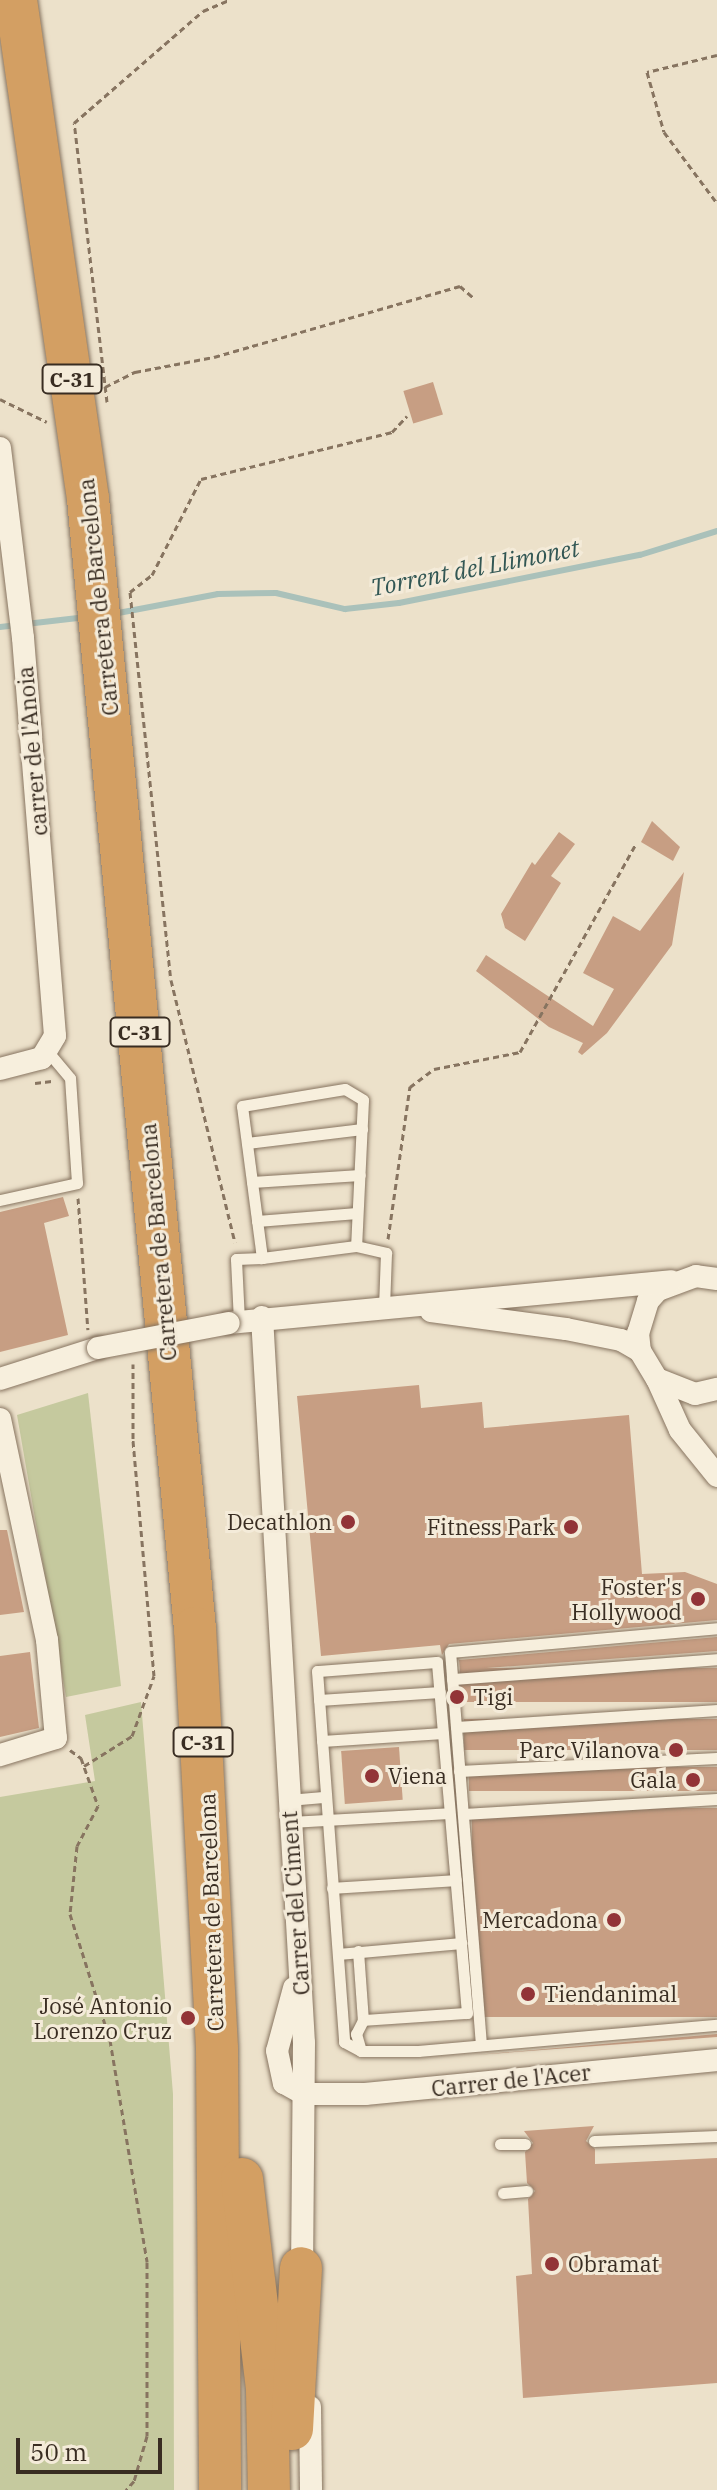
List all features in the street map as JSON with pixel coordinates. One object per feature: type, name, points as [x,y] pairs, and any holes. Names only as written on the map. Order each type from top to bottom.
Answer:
[{"type":"highway","name":"Carretera de Barcelona","points":[[16,0],[88,499],[195,1628],[217,2049],[220,2490]]},
{"type":"highway","points":[[217,2049],[236,2099],[267,2390],[269,2490]]},
{"type":"highway","points":[[284,2490],[301,2268]]},
{"type":"street","name":"carrer de l'Anoia","points":[[0,448],[10,608],[55,1036],[48,1052]]},
{"type":"street","points":[[0,1069],[19,1066],[48,1052]]},
{"type":"street","points":[[0,1379],[94,1350],[262,1317],[671,1281],[696,1276],[717,1279]]},
{"type":"street","points":[[640,1351],[640,1318],[648,1301],[671,1281]]},
{"type":"street","points":[[389,1306],[566,1329],[621,1340],[640,1351],[657,1379],[680,1430],[717,1476]]},
{"type":"street","name":"Carrer del Ciment","points":[[262,1317],[299,1967],[277,2051],[284,2083],[304,2094]]},
{"type":"street","points":[[657,1379],[695,1394],[717,1389]]},
{"type":"street","points":[[0,1419],[10,1507],[47,1640],[56,1738],[0,1755]]},
{"type":"street","name":"Carrer de l'Acer","points":[[304,2094],[365,2094],[717,2060]]},
{"type":"street","points":[[304,2094],[301,2268],[311,2490]]},
{"type":"lane","points":[[0,1200],[77,1183],[70,1078],[48,1052]]},
{"type":"lane","points":[[262,1258],[242,1106],[345,1089],[363,1100],[356,1246]]},
{"type":"lane","points":[[247,1143],[362,1129]]},
{"type":"lane","points":[[252,1182],[360,1175]]},
{"type":"lane","points":[[257,1221],[357,1213]]},
{"type":"lane","points":[[234,1322],[236,1259],[356,1246],[386,1253],[389,1306]]},
{"type":"lane","points":[[481,2045],[450,1652],[717,1628]]},
{"type":"lane","points":[[452,1679],[717,1659]]},
{"type":"lane","points":[[363,2020],[467,2013],[437,1662],[317,1671],[344,2042],[361,2051],[481,2045],[717,2025]]},
{"type":"lane","points":[[319,1700],[440,1692]]},
{"type":"lane","points":[[456,1727],[717,1710]]},
{"type":"lane","points":[[322,1741],[443,1733]]},
{"type":"lane","points":[[459,1771],[717,1758]]},
{"type":"lane","points":[[288,1800],[326,1797]]},
{"type":"lane","points":[[463,1814],[717,1799]]},
{"type":"lane","points":[[290,1823],[449,1813]]},
{"type":"lane","points":[[332,1888],[456,1880]]},
{"type":"lane","points":[[338,1954],[462,1943]]},
{"type":"lane","points":[[358,1951],[363,2020],[356,2034],[361,2051]]},
{"type":"lane","points":[[594,2141],[717,2136]]},
{"type":"lane","points":[[500,2144],[525,2144]]},
{"type":"lane","points":[[503,2193],[527,2191]]},
{"type":"path","points":[[109,418],[74,123],[203,11],[229,0]]},
{"type":"path","points":[[717,55],[647,72],[664,132],[717,203]]},
{"type":"path","points":[[105,387],[135,372],[214,357],[460,286],[474,298]]},
{"type":"path","points":[[0,399],[50,424]]},
{"type":"path","points":[[130,592],[152,575],[201,479],[392,432],[407,416]]},
{"type":"path","points":[[128,576],[171,980],[235,1237],[236,1259]]},
{"type":"path","points":[[386,1253],[410,1087],[434,1069],[520,1052],[635,845]]},
{"type":"path","points":[[77,1183],[94,1350]]},
{"type":"path","points":[[84,1766],[132,1736],[154,1676],[133,1439],[133,1362]]},
{"type":"path","points":[[56,1738],[81,1758],[98,1806],[77,1846],[70,1914],[110,2040],[147,2262],[147,2436],[134,2481],[126,2490]]},
{"type":"green space","points":[[88,1393],[121,1686],[66,1697],[17,1415]]},
{"type":"green space","points":[[141,1702],[173,2094],[174,2490],[0,2490],[0,1797],[95,1781],[85,1715]]},
{"type":"building","points":[[433,382],[443,415],[413,424],[403,391]]},
{"type":"building","points":[[652,821],[680,847],[673,861],[641,842]]},
{"type":"building","points":[[559,832],[575,844],[551,876],[561,883],[525,941],[505,928],[501,914],[532,862],[535,865]]},
{"type":"building","points":[[684,872],[672,945],[607,1033],[582,1055],[578,1052],[583,1043],[549,1027],[476,971],[486,955],[593,1026],[614,989],[583,973],[613,916],[640,931]]},
{"type":"building","points":[[63,1197],[69,1216],[44,1223],[68,1335],[0,1352],[0,1212]]},
{"type":"building","points":[[419,1385],[421,1408],[482,1402],[484,1428],[629,1415],[642,1574],[685,1572],[717,1584],[717,1620],[449,1644],[442,1655],[440,1645],[321,1656],[297,1396]]},
{"type":"building","points":[[0,1530],[7,1530],[24,1612],[0,1615]]},
{"type":"building","points":[[717,1637],[717,1651],[460,1670],[459,1660]]},
{"type":"building","points":[[30,1652],[39,1728],[0,1737],[0,1656]]},
{"type":"building","points":[[460,1668],[717,1668],[717,1702],[460,1702]]},
{"type":"building","points":[[464,1719],[717,1719],[717,1750],[464,1750]]},
{"type":"building","name":"Viena","points":[[399,1747],[403,1800],[345,1804],[341,1751]]},
{"type":"building","points":[[469,1767],[717,1767],[717,1791],[469,1791]]},
{"type":"building","points":[[472,1808],[717,1808],[717,2017],[472,2017]]},
{"type":"building","points":[[717,2034],[717,2037],[475,2055]]},
{"type":"building","points":[[594,2126],[586,2141],[595,2149],[595,2164],[717,2158],[717,2383],[523,2398],[516,2276],[532,2274],[528,2199],[535,2191],[527,2183],[525,2152],[533,2143],[524,2131]]},
{"type":"waterway","name":"Torrent del Llimonet","points":[[113,614],[218,594],[276,593],[345,609],[399,603],[640,555],[717,531]]},
{"type":"waterway","name":"Torrent del Llimonet","points":[[0,627],[86,617]]},
{"type":"place","name":"Decathlon","points":[[348,1522]]},
{"type":"place","name":"Fitness Park","points":[[571,1527]]},
{"type":"place","name":"Foster's Hollywood","points":[[698,1599]]},
{"type":"place","name":"Tigi","points":[[457,1697]]},
{"type":"place","name":"Parc Vilanova","points":[[676,1750]]},
{"type":"place","name":"Viena","points":[[372,1776]]},
{"type":"place","name":"Gala","points":[[693,1780]]},
{"type":"place","name":"Mercadona","points":[[614,1920]]},
{"type":"place","name":"Tiendanimal","points":[[528,1994]]},
{"type":"place","name":"José Antonio Lorenzo Cruz","points":[[188,2018]]},
{"type":"place","name":"Obramat","points":[[552,2264]]}]
